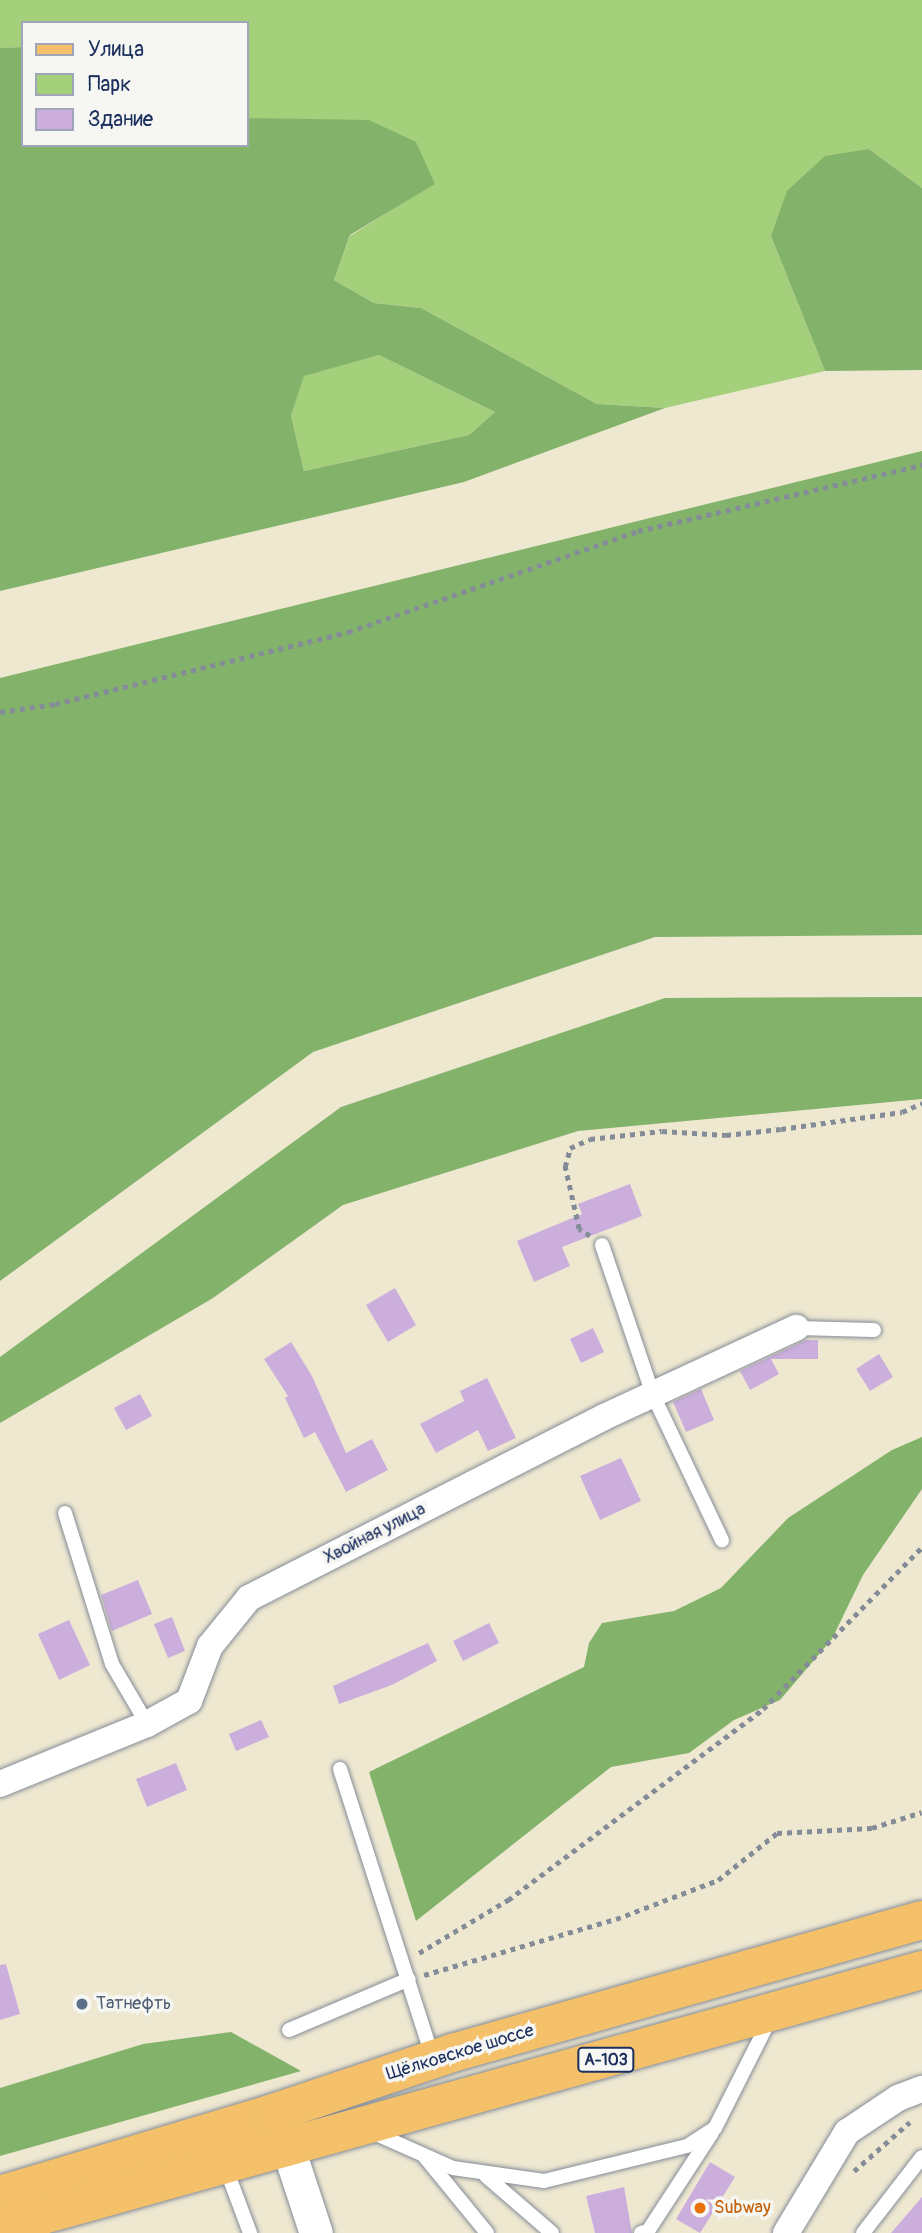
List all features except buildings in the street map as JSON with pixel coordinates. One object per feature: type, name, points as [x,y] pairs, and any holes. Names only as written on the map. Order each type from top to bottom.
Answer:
[{"type":"main road","name":"Щёлковское шоссе","points":[[0,2195],[220,2130],[452,2053],[922,1920]]},
{"type":"main road","name":"А-103","points":[[0,2227],[365,2128],[922,1970]]},
{"type":"street","name":"Хвойная улица","points":[[0,1784],[147,1724],[188,1701],[210,1646],[249,1598],[653,1395],[796,1328]]},
{"type":"street","points":[[786,2233],[847,2132],[898,2098],[922,2089]]},
{"type":"street","points":[[289,2148],[316,2233]]},
{"type":"lane","points":[[602,1245],[653,1395],[722,1540]]},
{"type":"lane","points":[[796,1328],[874,1330]]},
{"type":"lane","points":[[65,1514],[112,1664],[147,1724]]},
{"type":"lane","points":[[340,1769],[410,1979],[431,2053]]},
{"type":"lane","points":[[289,2030],[410,1979]]},
{"type":"lane","points":[[641,2233],[648,2231],[715,2128],[774,2012]]},
{"type":"lane","points":[[365,2128],[424,2156],[486,2176],[544,2181],[687,2146],[715,2128]]},
{"type":"lane","points":[[424,2156],[487,2233]]},
{"type":"lane","points":[[863,2233],[922,2157]]},
{"type":"lane","points":[[224,2165],[250,2233]]},
{"type":"lane","points":[[486,2176],[552,2233]]},
{"type":"path","points":[[0,712],[55,704],[348,632],[638,531],[922,464]]},
{"type":"path","points":[[602,1245],[579,1229],[570,1193],[565,1167],[570,1148],[580,1143],[662,1131],[726,1135],[781,1129],[902,1112],[922,1102]]},
{"type":"path","points":[[410,1979],[420,1950],[508,1900],[764,1709],[922,1547]]},
{"type":"path","points":[[410,1979],[617,1919],[718,1880],[777,1833],[872,1828],[922,1812]]},
{"type":"path","points":[[847,2178],[876,2147],[917,2117]]},
{"type":"green space","points":[[0,0],[922,0],[922,188],[869,149],[771,236],[825,371],[665,408],[597,404],[421,308],[374,303],[334,280],[350,236],[435,183],[369,121],[248,118],[248,21],[21,21],[21,47],[0,48]]},
{"type":"green space","points":[[21,47],[21,147],[248,147],[248,118],[369,120],[416,142],[435,184],[350,235],[334,280],[374,303],[421,308],[597,404],[665,408],[464,482],[0,591],[0,48]],"holes":[[[379,355],[495,412],[469,435],[304,471],[291,416],[304,376]]]},
{"type":"green space","points":[[869,149],[922,188],[922,370],[825,371],[771,236],[787,191],[825,156]]},
{"type":"green space","points":[[379,355],[495,412],[469,435],[304,471],[291,416],[304,375]]},
{"type":"green space","points":[[922,451],[922,935],[655,937],[313,1052],[0,1281],[0,678]]},
{"type":"green space","points":[[922,997],[922,1099],[578,1131],[343,1205],[213,1298],[0,1423],[0,1357],[341,1107],[665,998]]},
{"type":"green space","points":[[922,1437],[922,1489],[863,1575],[832,1639],[780,1700],[734,1720],[689,1753],[611,1767],[416,1921],[369,1772],[584,1667],[589,1643],[602,1623],[674,1611],[721,1588],[788,1518],[892,1450]]},
{"type":"green space","points":[[231,2032],[301,2071],[0,2156],[0,2088],[143,2044]]},
{"type":"place","name":"Татнефть","points":[[82,2004]]},
{"type":"place","name":"Subway","points":[[700,2208]]}]
